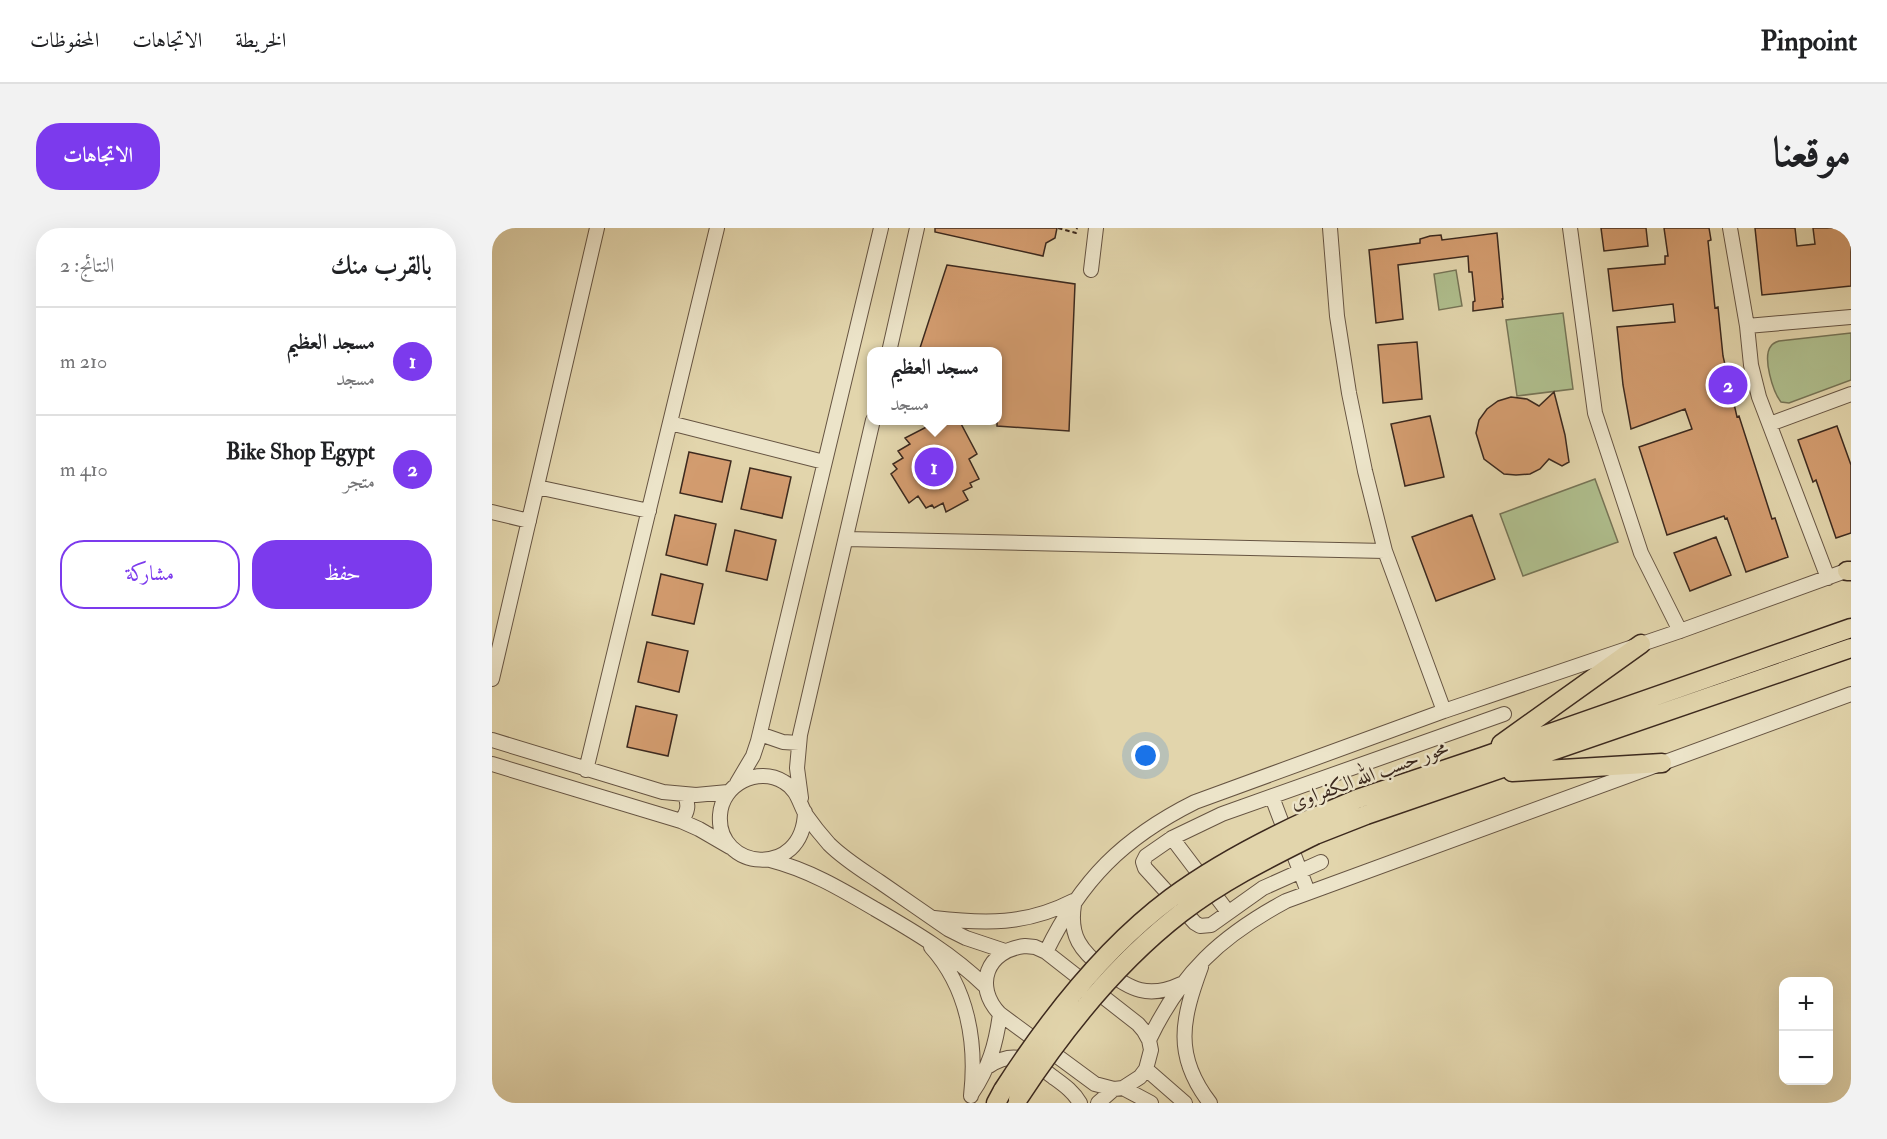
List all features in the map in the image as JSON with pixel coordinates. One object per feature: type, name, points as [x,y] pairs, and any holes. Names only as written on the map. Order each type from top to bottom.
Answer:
[{"type":"main road","name":"محور حسب الله الكفراوى","points":[[1486,765],[1851,628]]},
{"type":"main road","points":[[1486,765],[1641,644]]},
{"type":"main road","name":"محور حسب الله الكفراوى","points":[[1008,1099],[1052,1020],[1079,987],[1139,926],[1170,899],[1206,874],[1252,848],[1313,827],[1357,799],[1486,765],[1851,648]]},
{"type":"main road","points":[[1486,765],[1662,763]]},
{"type":"street","points":[[492,679],[498,629],[529,520],[597,228]]},
{"type":"street","points":[[586,770],[717,228]]},
{"type":"street","points":[[733,849],[725,839],[721,828],[722,803],[753,756],[760,734],[880,228]]},
{"type":"street","points":[[890,347],[917,228]]},
{"type":"street","points":[[1091,270],[1096,228]]},
{"type":"street","points":[[1330,228],[1337,316],[1349,393],[1365,471],[1385,551],[1444,711]]},
{"type":"street","points":[[1570,228],[1595,413],[1641,553],[1680,631]]},
{"type":"street","points":[[1730,228],[1751,365],[1759,397],[1828,578]]},
{"type":"street","points":[[1746,326],[1851,317]]},
{"type":"street","points":[[1770,424],[1851,394]]},
{"type":"street","points":[[670,423],[824,462]]},
{"type":"street","points":[[768,860],[792,849],[800,838],[804,825],[797,768],[799,743],[872,425]]},
{"type":"street","points":[[537,487],[649,511]]},
{"type":"street","points":[[492,512],[529,520]]},
{"type":"street","points":[[846,539],[1385,551]]},
{"type":"street","points":[[1046,952],[1074,900],[1094,876],[1132,840],[1167,816],[1195,802],[1444,711],[1680,631],[1850,570]]},
{"type":"street","points":[[1098,1103],[1140,1077],[1150,1060],[1149,1040],[1182,983],[1204,958],[1256,917],[1308,892],[1851,694]]},
{"type":"street","points":[[1321,862],[1263,888],[1205,927],[1195,924],[1143,865],[1144,858],[1158,847],[1222,814],[1504,714]]},
{"type":"street","points":[[760,734],[783,742],[799,743]]},
{"type":"street","points":[[492,740],[663,792],[685,795],[733,788],[748,778],[773,777],[789,786],[823,837],[846,859],[966,938],[1005,951]]},
{"type":"street","points":[[1297,788],[1312,760]]},
{"type":"street","points":[[492,764],[681,821],[708,833],[750,858],[795,867],[822,878],[920,934],[954,958],[985,986]]},
{"type":"street","points":[[681,821],[688,806],[685,795]]},
{"type":"street","points":[[1272,797],[1308,892]]},
{"type":"street","points":[[1172,838],[1228,912]]},
{"type":"street","points":[[1132,840],[1158,847]]},
{"type":"street","points":[[931,917],[974,922],[1016,921],[1056,910],[1074,900]]},
{"type":"street","points":[[1074,900],[1072,923],[1079,945],[1108,973],[1123,984],[1142,991],[1163,991],[1182,983]]},
{"type":"street","points":[[920,934],[951,974],[969,1021],[974,1071],[968,1100]]},
{"type":"street","points":[[1149,1040],[1138,1024],[1046,952],[1035,947],[1014,947],[996,957],[990,966],[985,986],[987,997],[1000,1014],[1095,1084],[1119,1089],[1151,1103]]},
{"type":"street","points":[[1204,958],[1190,997],[1184,1032],[1185,1050],[1190,1068],[1197,1084],[1210,1103]]},
{"type":"street","points":[[968,1100],[989,1066],[1000,1014]]},
{"type":"street","points":[[989,1066],[1007,1057],[1028,1059],[1071,1090],[1080,1103]]},
{"type":"street","points":[[1146,1069],[1185,1103]]},
{"type":"path","points":[[1058,228],[1076,233],[1077,228]]},
{"type":"green space","points":[[1456,270],[1462,306],[1439,310],[1434,274]]},
{"type":"green space","points":[[1563,313],[1573,389],[1517,396],[1506,320]]},
{"type":"green space","points":[[1851,333],[1851,380],[1789,403],[1781,402],[1772,383],[1768,366],[1769,351],[1773,344],[1779,341]]},
{"type":"green space","points":[[1595,479],[1618,542],[1523,576],[1500,514]]},
{"type":"building","points":[[935,228],[1057,228],[1055,238],[1046,243],[1043,256],[935,232]]},
{"type":"building","points":[[1601,228],[1646,228],[1648,246],[1604,251]]},
{"type":"building","points":[[1664,228],[1709,228],[1711,240],[1708,241],[1715,308],[1718,307],[1723,356],[1737,417],[1739,416],[1772,519],[1775,518],[1788,557],[1746,572],[1727,518],[1725,519],[1724,516],[1667,535],[1639,447],[1692,429],[1685,409],[1631,429],[1623,385],[1617,327],[1675,322],[1673,304],[1613,311],[1608,269],[1665,264],[1665,256],[1668,256]]},
{"type":"building","points":[[1755,228],[1795,228],[1797,246],[1815,244],[1813,228],[1851,228],[1851,286],[1762,295]]},
{"type":"building","points":[[1497,233],[1503,307],[1473,311],[1475,301],[1468,256],[1398,265],[1403,319],[1376,323],[1369,250],[1420,243],[1420,239],[1430,236],[1441,235],[1442,240]]},
{"type":"building","points":[[947,265],[1075,284],[1069,431],[997,426],[1002,425],[1002,347],[920,347]]},
{"type":"building","points":[[1417,342],[1422,399],[1383,403],[1378,345]]},
{"type":"building","points":[[1554,392],[1569,462],[1562,466],[1549,459],[1540,469],[1530,474],[1516,475],[1504,474],[1484,459],[1476,433],[1479,420],[1487,409],[1498,401],[1511,397],[1527,399],[1539,406]]},
{"type":"building","points":[[1430,416],[1444,477],[1405,486],[1391,424]]},
{"type":"building","points":[[930,425],[962,425],[977,454],[969,459],[979,479],[970,483],[972,487],[963,491],[968,500],[946,512],[943,503],[934,508],[932,505],[926,508],[918,496],[909,503],[891,474],[897,469],[893,464],[903,458],[898,451],[910,444],[905,438]]},
{"type":"building","points":[[1837,426],[1851,465],[1851,533],[1836,538],[1816,480],[1813,482],[1798,440]]},
{"type":"building","points":[[689,452],[731,461],[722,502],[680,493]]},
{"type":"building","points":[[750,468],[791,477],[782,518],[741,509]]},
{"type":"building","points":[[675,515],[716,524],[707,565],[666,555]]},
{"type":"building","points":[[1472,515],[1495,579],[1436,601],[1412,537]]},
{"type":"building","points":[[735,530],[776,540],[767,580],[726,571]]},
{"type":"building","points":[[1716,537],[1731,575],[1690,591],[1674,553]]},
{"type":"building","points":[[661,574],[703,584],[694,624],[652,615]]},
{"type":"building","points":[[647,642],[688,651],[679,692],[638,682]]},
{"type":"building","points":[[636,706],[677,715],[668,756],[627,747]]},
{"type":"place","name":"Bike Shop Egypt","points":[[1728,385]]},
{"type":"place","name":"مسجد العظيم","points":[[934,467]]}]
